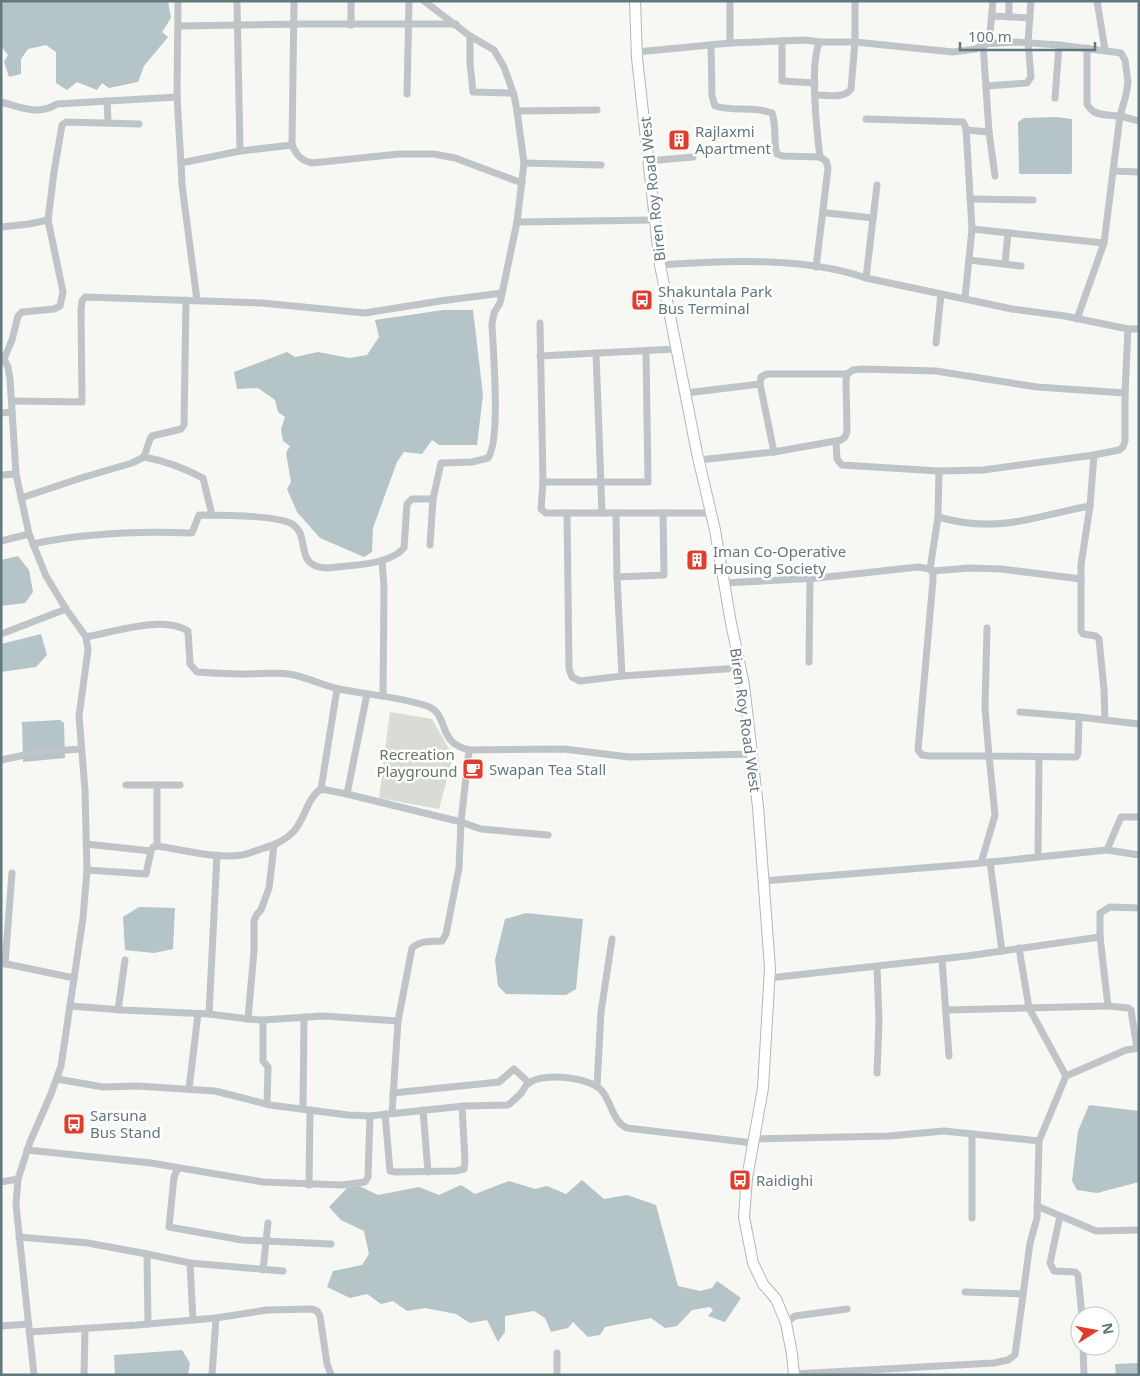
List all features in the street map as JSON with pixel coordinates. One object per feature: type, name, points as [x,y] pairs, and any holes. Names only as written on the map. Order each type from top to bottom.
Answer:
[{"type":"main road","name":"Biren Roy Road West","points":[[635,1],[637,52],[660,265],[744,686],[758,807],[769,978],[763,1088],[747,1178],[744,1217],[753,1263],[763,1284],[776,1299],[786,1323],[794,1374]]},
{"type":"street","points":[[178,1],[177,97],[182,185],[198,300]]},
{"type":"street","points":[[237,1],[240,151]]},
{"type":"street","points":[[294,1],[292,145],[296,155],[302,160],[312,163],[399,154],[434,154],[455,158],[522,183]]},
{"type":"street","points":[[351,1],[351,25]]},
{"type":"street","points":[[407,94],[409,1]]},
{"type":"street","points":[[424,1],[470,36],[494,50],[504,67],[518,111],[524,163],[517,222],[500,303],[494,313],[492,324],[495,430],[492,453],[488,458],[472,462],[441,463],[433,498],[430,544]]},
{"type":"street","points":[[730,1],[730,43]]},
{"type":"street","points":[[815,95],[844,95],[849,94],[851,90],[855,42],[855,1]]},
{"type":"street","points":[[637,52],[730,43],[782,41],[855,42],[953,52],[976,49],[983,44],[990,33],[993,1]]},
{"type":"street","points":[[1009,16],[1010,1]]},
{"type":"street","points":[[986,86],[1027,83],[1030,80],[1028,42],[1031,1]]},
{"type":"street","points":[[1097,1],[1105,50]]},
{"type":"street","points":[[992,16],[1030,18]]},
{"type":"street","points":[[179,26],[456,24]]},
{"type":"street","points":[[470,36],[473,92],[513,93]]},
{"type":"street","points":[[782,41],[782,81],[815,82]]},
{"type":"street","points":[[820,42],[817,48],[815,82],[815,119],[820,157]]},
{"type":"street","points":[[983,44],[1028,42],[1088,48],[1121,53],[1125,60],[1128,82],[1120,116],[1104,244],[1076,319]]},
{"type":"street","points":[[983,44],[989,132],[995,176]]},
{"type":"street","points":[[711,45],[712,96],[715,106],[724,109],[764,110],[772,113],[775,121],[775,147],[777,154],[783,156],[820,157],[826,161],[828,168],[816,267]]},
{"type":"street","points":[[1055,98],[1058,45]]},
{"type":"street","points":[[1088,48],[1087,104],[1090,110],[1097,114],[1120,116],[1139,121]]},
{"type":"street","points":[[1,102],[38,111],[57,104],[177,97]]},
{"type":"street","points":[[107,101],[108,122]]},
{"type":"street","points":[[518,111],[597,110]]},
{"type":"street","points":[[866,119],[957,120],[963,122],[966,130],[972,229],[966,298]]},
{"type":"street","points":[[34,1375],[16,1205],[18,1179],[27,1150],[61,1066],[83,918],[87,870],[85,790],[79,716],[88,650],[86,637],[46,576],[29,534],[16,474],[13,401],[10,379],[2,359],[12,340],[18,316],[22,312],[54,309],[60,306],[62,292],[48,220],[62,125],[66,122],[139,124]]},
{"type":"street","points":[[966,130],[989,132]]},
{"type":"street","points":[[181,163],[240,151],[292,145]]},
{"type":"street","points":[[648,161],[693,157]]},
{"type":"street","points":[[524,163],[601,166]]},
{"type":"street","points":[[1113,171],[1139,172]]},
{"type":"street","points":[[866,278],[876,185]]},
{"type":"street","points":[[970,199],[1033,200]]},
{"type":"street","points":[[823,210],[827,213],[873,218]]},
{"type":"street","points":[[1,227],[48,220]]},
{"type":"street","points":[[517,222],[655,220]]},
{"type":"street","points":[[972,229],[1104,244]]},
{"type":"street","points":[[1004,264],[1008,233]]},
{"type":"street","points":[[970,260],[1021,266]]},
{"type":"street","points":[[660,265],[719,261],[786,263],[843,270],[866,278],[1012,309],[1128,329],[1139,329]]},
{"type":"street","points":[[13,401],[82,402],[81,310],[82,301],[85,297],[262,303],[365,313],[502,293]]},
{"type":"street","points":[[936,344],[942,294]]},
{"type":"street","points":[[144,457],[152,436],[181,429],[184,426],[186,300]]},
{"type":"street","points":[[540,323],[543,512],[711,514]]},
{"type":"street","points":[[836,442],[837,459],[842,465],[939,471],[983,470],[1119,450],[1123,447],[1125,441],[1124,393],[1128,329]]},
{"type":"street","points":[[540,356],[676,349]]},
{"type":"street","points":[[542,482],[648,482],[646,351]]},
{"type":"street","points":[[596,353],[602,513]]},
{"type":"street","points":[[774,452],[760,384],[761,377],[767,374],[847,374],[853,370],[860,369],[936,371],[1037,387],[1124,393]]},
{"type":"street","points":[[699,460],[774,452],[836,442],[845,437],[847,374]]},
{"type":"street","points":[[686,393],[760,384]]},
{"type":"street","points":[[1,413],[12,412]]},
{"type":"street","points":[[1094,455],[1090,506],[1081,565],[1081,630],[1083,634],[1096,636],[1099,639],[1105,719]]},
{"type":"street","points":[[21,498],[132,463],[144,457],[163,460],[185,468],[203,478],[212,515]]},
{"type":"street","points":[[939,471],[938,518],[931,570],[933,580],[918,750],[922,756],[1076,757],[1078,754],[1079,717]]},
{"type":"street","points":[[1,475],[16,474]]},
{"type":"street","points":[[33,544],[70,537],[121,533],[192,533],[199,514],[281,520],[294,525],[299,531],[304,556],[311,564],[318,568],[382,562],[401,552],[404,548],[407,504],[409,501],[412,499],[433,498]]},
{"type":"street","points":[[938,518],[953,522],[984,524],[1034,518],[1090,506]]},
{"type":"street","points":[[567,513],[569,669],[572,676],[580,681],[622,676],[740,668]]},
{"type":"street","points":[[616,513],[622,676]]},
{"type":"street","points":[[617,577],[664,575],[663,513],[666,513]]},
{"type":"street","points":[[1,541],[29,534]]},
{"type":"street","points":[[382,562],[384,587],[383,696]]},
{"type":"street","points":[[724,582],[810,578],[918,567],[931,570],[1001,569],[1081,579]]},
{"type":"street","points":[[809,662],[810,578]]},
{"type":"street","points":[[1,634],[66,609]]},
{"type":"street","points":[[86,637],[144,626],[172,625],[188,631],[190,664],[196,672],[288,674],[337,689],[425,705],[434,709],[440,717],[448,738],[459,747],[470,750],[564,749],[629,758],[752,754]]},
{"type":"street","points":[[982,863],[995,815],[985,708],[987,628]]},
{"type":"street","points":[[321,789],[337,689]]},
{"type":"street","points":[[347,794],[367,694]]},
{"type":"street","points":[[1020,712],[1105,719],[1139,724]]},
{"type":"street","points":[[1,760],[39,752],[81,748]]},
{"type":"street","points":[[462,1106],[464,1169],[428,1172],[390,1171],[389,1114],[393,1093],[398,1021],[412,948],[426,941],[442,941],[446,934],[459,868],[461,822],[470,750]]},
{"type":"street","points":[[1038,856],[1039,757]]},
{"type":"street","points":[[126,784],[180,785]]},
{"type":"street","points":[[87,870],[146,874],[154,849],[157,785]]},
{"type":"street","points":[[86,844],[217,855],[242,855],[274,846],[294,831],[304,818],[316,792],[321,789],[461,822],[481,829],[548,835]]},
{"type":"street","points":[[1107,850],[1121,817],[1139,818]]},
{"type":"street","points":[[248,1019],[254,950],[254,921],[256,914],[262,910],[269,888],[274,846]]},
{"type":"street","points":[[763,881],[982,863],[1107,850],[1139,855]]},
{"type":"street","points":[[208,1014],[217,855]]},
{"type":"street","points":[[990,862],[1002,951]]},
{"type":"street","points":[[12,873],[3,964],[74,978]]},
{"type":"street","points":[[1108,1006],[1100,936],[1100,913],[1110,907],[1139,908]]},
{"type":"street","points":[[769,978],[942,959],[1100,936]]},
{"type":"street","points":[[597,1086],[601,1012],[612,939]]},
{"type":"street","points":[[1019,948],[1029,1008],[1066,1076]]},
{"type":"street","points":[[942,959],[948,1056]]},
{"type":"street","points":[[118,1010],[125,960]]},
{"type":"street","points":[[877,967],[879,1021],[877,1074]]},
{"type":"street","points":[[70,1006],[208,1014],[263,1020],[323,1016],[398,1021]]},
{"type":"street","points":[[794,1374],[994,1363],[1008,1360],[1015,1355],[1030,1243],[1037,1218],[1039,1141],[1066,1076],[1126,1050],[1138,1048],[1131,1010],[1108,1006],[946,1010]]},
{"type":"street","points":[[189,1089],[198,1014]]},
{"type":"street","points":[[304,1017],[310,1185]]},
{"type":"street","points":[[263,1020],[263,1061],[268,1067],[267,1104]]},
{"type":"street","points":[[393,1093],[499,1082],[514,1069],[529,1083]]},
{"type":"street","points":[[57,1079],[103,1087],[137,1086],[226,1093],[267,1104],[370,1116],[462,1106],[508,1105],[529,1083],[544,1077],[562,1077],[597,1086],[603,1092],[620,1124],[627,1128],[754,1141],[889,1136],[944,1131],[1039,1141]]},
{"type":"street","points":[[423,1110],[428,1172]]},
{"type":"street","points":[[27,1150],[151,1163],[263,1182],[342,1185],[365,1182],[368,1177],[370,1116]]},
{"type":"street","points":[[972,1134],[972,1218]]},
{"type":"street","points":[[178,1168],[174,1178],[169,1228],[242,1240],[331,1244]]},
{"type":"street","points":[[1,1182],[18,1179]]},
{"type":"street","points":[[1037,1206],[1096,1231],[1139,1230]]},
{"type":"street","points":[[1060,1216],[1050,1263],[1054,1271],[1076,1272],[1078,1275],[1081,1306]]},
{"type":"street","points":[[263,1270],[268,1222]]},
{"type":"street","points":[[19,1237],[88,1243],[190,1263],[283,1271]]},
{"type":"street","points":[[147,1254],[148,1324]]},
{"type":"street","points":[[190,1263],[192,1320]]},
{"type":"street","points":[[965,1292],[1023,1294]]},
{"type":"street","points":[[1,1326],[85,1328],[216,1318],[267,1310],[312,1309],[320,1316],[327,1364],[331,1375]]},
{"type":"street","points":[[786,1323],[795,1316],[847,1309]]},
{"type":"street","points":[[212,1375],[216,1318]]},
{"type":"street","points":[[84,1375],[85,1328]]},
{"type":"street","points":[[557,1353],[557,1375]]},
{"type":"street","points":[[1083,1356],[1084,1375]]},
{"type":"green space","name":"Recreation Playground","points":[[390,712],[432,719],[453,756],[439,809],[379,798]]},
{"type":"shaded area","points":[[1,1],[168,1],[171,18],[162,32],[168,37],[144,66],[138,82],[109,88],[102,83],[97,90],[77,82],[67,90],[56,83],[56,52],[46,45],[28,49],[21,59],[21,74],[9,77],[4,62],[8,55],[1,46]]},
{"type":"shaded area","points":[[1056,117],[1072,119],[1071,174],[1020,174],[1018,122],[1024,118]]},
{"type":"shaded area","points":[[443,310],[473,310],[483,395],[477,445],[439,445],[432,440],[422,454],[404,452],[397,462],[373,528],[372,552],[364,557],[320,538],[297,512],[287,489],[291,482],[286,453],[290,446],[283,441],[281,429],[285,417],[278,412],[275,400],[258,388],[237,389],[234,372],[287,352],[295,357],[318,352],[349,358],[367,355],[379,337],[375,320]]},
{"type":"shaded area","points":[[18,556],[29,570],[33,592],[25,603],[1,606],[1,560]]},
{"type":"shaded area","points":[[41,634],[47,655],[36,667],[1,672],[1,644]]},
{"type":"shaded area","points":[[60,720],[64,723],[65,758],[23,762],[22,722]]},
{"type":"shaded area","points":[[139,907],[175,908],[173,949],[154,953],[125,950],[123,917]]},
{"type":"shaded area","points":[[526,913],[583,919],[576,989],[566,995],[506,994],[498,986],[495,960],[505,919]]},
{"type":"shaded area","points":[[1089,1105],[1139,1111],[1139,1182],[1097,1193],[1077,1190],[1072,1181],[1078,1131]]},
{"type":"shaded area","points":[[582,1180],[604,1199],[627,1195],[656,1205],[678,1286],[700,1291],[712,1288],[717,1281],[741,1298],[725,1322],[708,1316],[713,1310],[710,1307],[692,1310],[677,1326],[665,1328],[651,1318],[605,1327],[600,1335],[588,1337],[573,1322],[568,1328],[551,1332],[545,1318],[534,1311],[505,1316],[505,1332],[498,1342],[487,1320],[470,1323],[456,1314],[425,1308],[407,1311],[393,1301],[381,1304],[367,1294],[350,1298],[327,1287],[333,1271],[362,1265],[369,1254],[364,1231],[341,1220],[329,1207],[347,1188],[359,1186],[378,1195],[419,1187],[439,1195],[461,1185],[475,1194],[509,1181],[535,1189],[547,1186],[566,1194]]},
{"type":"shaded area","points":[[182,1350],[190,1363],[188,1375],[115,1375],[114,1355]]},
{"type":"shaded area","points":[[1139,1363],[1139,1375],[1116,1375],[1115,1364]]},
{"type":"place","name":"Rajlaxmi Apartment","points":[[679,140]]},
{"type":"place","name":"Shakuntala Park Bus Terminal","points":[[642,300]]},
{"type":"place","name":"Iman Co-Operative Housing Society","points":[[697,560]]},
{"type":"place","name":"Swapan Tea Stall","points":[[473,769]]},
{"type":"place","name":"Sarsuna Bus Stand","points":[[74,1124]]},
{"type":"place","name":"Raidighi","points":[[740,1180]]}]
